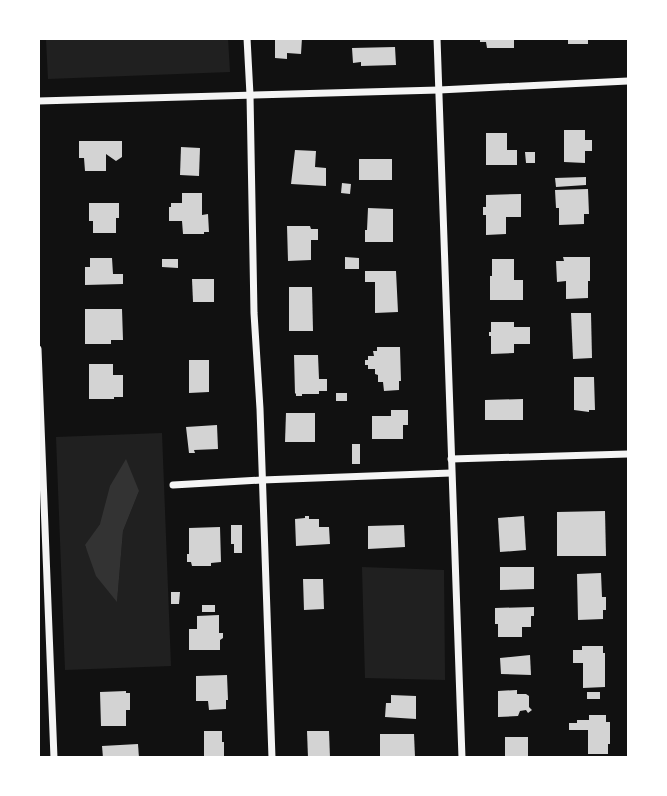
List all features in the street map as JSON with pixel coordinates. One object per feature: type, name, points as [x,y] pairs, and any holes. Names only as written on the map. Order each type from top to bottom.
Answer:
[{"type":"street","points":[[247,38],[254,313],[260,409],[272,758]]},
{"type":"street","points":[[437,38],[462,758]]},
{"type":"street","points":[[38,102],[439,90],[628,81]]},
{"type":"street","points":[[38,349],[54,758]]},
{"type":"street","points":[[451,459],[628,454]]},
{"type":"street","points":[[173,485],[452,473]]},
{"type":"shaded area","points":[[46,39],[228,39],[230,72],[48,79]]},
{"type":"shaded area","points":[[162,433],[171,666],[65,670],[56,437]],"holes":[[[139,491],[123,531],[117,601],[85,546],[100,524]]]},
{"type":"shaded area","points":[[126,459],[139,491],[123,531],[117,602],[96,576],[85,545],[100,524],[110,486]]},
{"type":"shaded area","points":[[362,567],[444,570],[445,680],[365,678]]},
{"type":"building","points":[[275,38],[302,38],[301,54],[287,53],[287,59],[275,58]]},
{"type":"building","points":[[480,38],[514,38],[514,48],[487,48],[486,42],[480,42]]},
{"type":"building","points":[[568,38],[588,38],[588,44],[568,44]]},
{"type":"building","points":[[395,47],[396,65],[361,66],[361,62],[353,63],[352,48]]},
{"type":"building","points":[[564,130],[585,130],[585,140],[592,140],[592,151],[585,151],[585,163],[564,162]]},
{"type":"building","points":[[486,133],[507,133],[507,150],[517,150],[517,165],[486,165]]},
{"type":"building","points":[[79,141],[122,141],[122,157],[116,161],[106,154],[106,171],[85,171],[84,158],[79,158]]},
{"type":"building","points":[[181,147],[200,148],[199,176],[180,175]]},
{"type":"building","points":[[295,150],[316,151],[315,167],[326,168],[326,186],[291,184]]},
{"type":"building","points":[[525,152],[535,152],[535,163],[526,163]]},
{"type":"building","points":[[359,159],[392,159],[392,180],[359,180]]},
{"type":"building","points":[[586,177],[586,185],[556,187],[555,178]]},
{"type":"building","points":[[342,183],[351,184],[350,194],[341,193]]},
{"type":"building","points":[[588,189],[589,214],[584,214],[584,224],[559,225],[555,190]]},
{"type":"building","points":[[182,193],[202,193],[202,215],[208,214],[209,232],[183,234],[182,221],[169,221],[169,207],[171,203],[182,203]]},
{"type":"building","points":[[521,194],[521,217],[506,217],[506,234],[486,235],[486,215],[483,215],[483,207],[486,207],[486,195]]},
{"type":"building","points":[[89,203],[119,203],[116,233],[93,233],[93,221],[89,221]]},
{"type":"building","points":[[368,208],[393,209],[393,242],[365,242]]},
{"type":"building","points":[[287,226],[310,226],[311,229],[318,229],[318,240],[311,240],[311,260],[288,261]]},
{"type":"building","points":[[345,257],[359,258],[359,269],[345,269]]},
{"type":"building","points":[[563,257],[590,257],[588,298],[566,299],[566,281],[557,282],[556,261],[564,261]]},
{"type":"building","points":[[90,258],[112,258],[113,274],[123,274],[123,284],[85,285],[85,267],[90,267]]},
{"type":"building","points":[[162,259],[178,259],[178,268],[162,267]]},
{"type":"building","points":[[492,259],[514,259],[514,280],[523,280],[523,300],[490,300]]},
{"type":"building","points":[[365,271],[396,271],[398,312],[375,313],[375,282],[365,282]]},
{"type":"building","points":[[192,279],[214,279],[214,302],[193,302]]},
{"type":"building","points":[[289,287],[312,287],[313,331],[289,331]]},
{"type":"building","points":[[85,309],[122,309],[123,340],[111,340],[111,344],[85,344]]},
{"type":"building","points":[[571,313],[591,313],[592,358],[573,359]]},
{"type":"building","points":[[491,322],[514,322],[514,327],[530,327],[530,344],[514,344],[514,353],[491,354]]},
{"type":"building","points":[[377,347],[400,347],[399,390],[384,391],[383,382],[378,382],[375,369],[368,369],[368,365],[365,365],[365,360],[368,360],[368,356],[374,356],[373,351],[377,351]]},
{"type":"building","points":[[294,355],[318,355],[319,379],[327,379],[327,391],[296,396]]},
{"type":"building","points":[[189,360],[209,360],[209,392],[189,393]]},
{"type":"building","points":[[89,364],[113,364],[113,375],[123,375],[123,397],[89,399]]},
{"type":"building","points":[[574,377],[594,377],[595,410],[574,410]]},
{"type":"building","points":[[336,393],[347,393],[347,401],[336,401]]},
{"type":"building","points":[[523,399],[523,420],[485,420],[485,400]]},
{"type":"building","points":[[391,410],[408,410],[408,425],[403,425],[403,439],[372,439],[372,416],[391,416]]},
{"type":"building","points":[[286,413],[315,413],[315,442],[285,442]]},
{"type":"building","points":[[217,425],[218,449],[194,450],[195,453],[189,453],[186,427]]},
{"type":"building","points":[[352,444],[360,444],[360,464],[352,464]]},
{"type":"building","points":[[605,511],[606,556],[557,556],[557,512]]},
{"type":"building","points":[[305,516],[319,519],[319,527],[329,527],[330,544],[296,546],[295,519]]},
{"type":"building","points":[[524,516],[526,550],[500,552],[498,518]]},
{"type":"building","points":[[231,525],[242,525],[242,553],[234,553]]},
{"type":"building","points":[[404,525],[405,547],[368,549],[368,526]]},
{"type":"building","points":[[220,527],[221,562],[211,563],[211,566],[192,566],[191,562],[187,562],[189,528]]},
{"type":"building","points":[[500,567],[534,567],[534,589],[500,590]]},
{"type":"building","points":[[601,573],[602,597],[606,597],[603,619],[578,620],[577,574]]},
{"type":"building","points":[[303,579],[323,579],[324,609],[304,610]]},
{"type":"building","points":[[171,592],[180,592],[179,604],[171,604]]},
{"type":"building","points":[[202,605],[215,605],[215,612],[202,612]]},
{"type":"building","points":[[534,607],[531,627],[522,627],[522,637],[498,637],[495,608]]},
{"type":"building","points":[[219,615],[219,633],[223,633],[220,650],[189,650],[189,629],[197,629],[197,616]]},
{"type":"building","points":[[582,646],[603,646],[605,687],[583,688],[583,663],[573,663],[573,650],[582,650]]},
{"type":"building","points":[[530,655],[531,675],[501,674],[500,658]]},
{"type":"building","points":[[227,675],[226,709],[209,710],[208,701],[196,701],[196,676]]},
{"type":"building","points":[[517,690],[517,694],[529,696],[529,707],[532,710],[528,713],[526,710],[520,711],[518,716],[498,717],[498,691]]},
{"type":"building","points":[[100,692],[130,693],[130,710],[126,710],[126,726],[101,726]]},
{"type":"building","points":[[587,692],[600,692],[600,699],[587,699]]},
{"type":"building","points":[[391,695],[416,696],[416,719],[385,717],[386,703],[391,703]]},
{"type":"building","points":[[589,715],[606,715],[606,722],[610,722],[608,754],[588,754],[588,730],[569,730],[569,723],[589,720]]},
{"type":"building","points":[[204,731],[222,731],[224,757],[204,757]]},
{"type":"building","points":[[307,731],[329,731],[330,758],[308,758]]},
{"type":"building","points":[[380,734],[414,734],[415,757],[380,757]]},
{"type":"building","points":[[505,737],[528,737],[528,758],[505,756]]},
{"type":"building","points":[[138,744],[139,758],[103,758],[102,746]]}]
